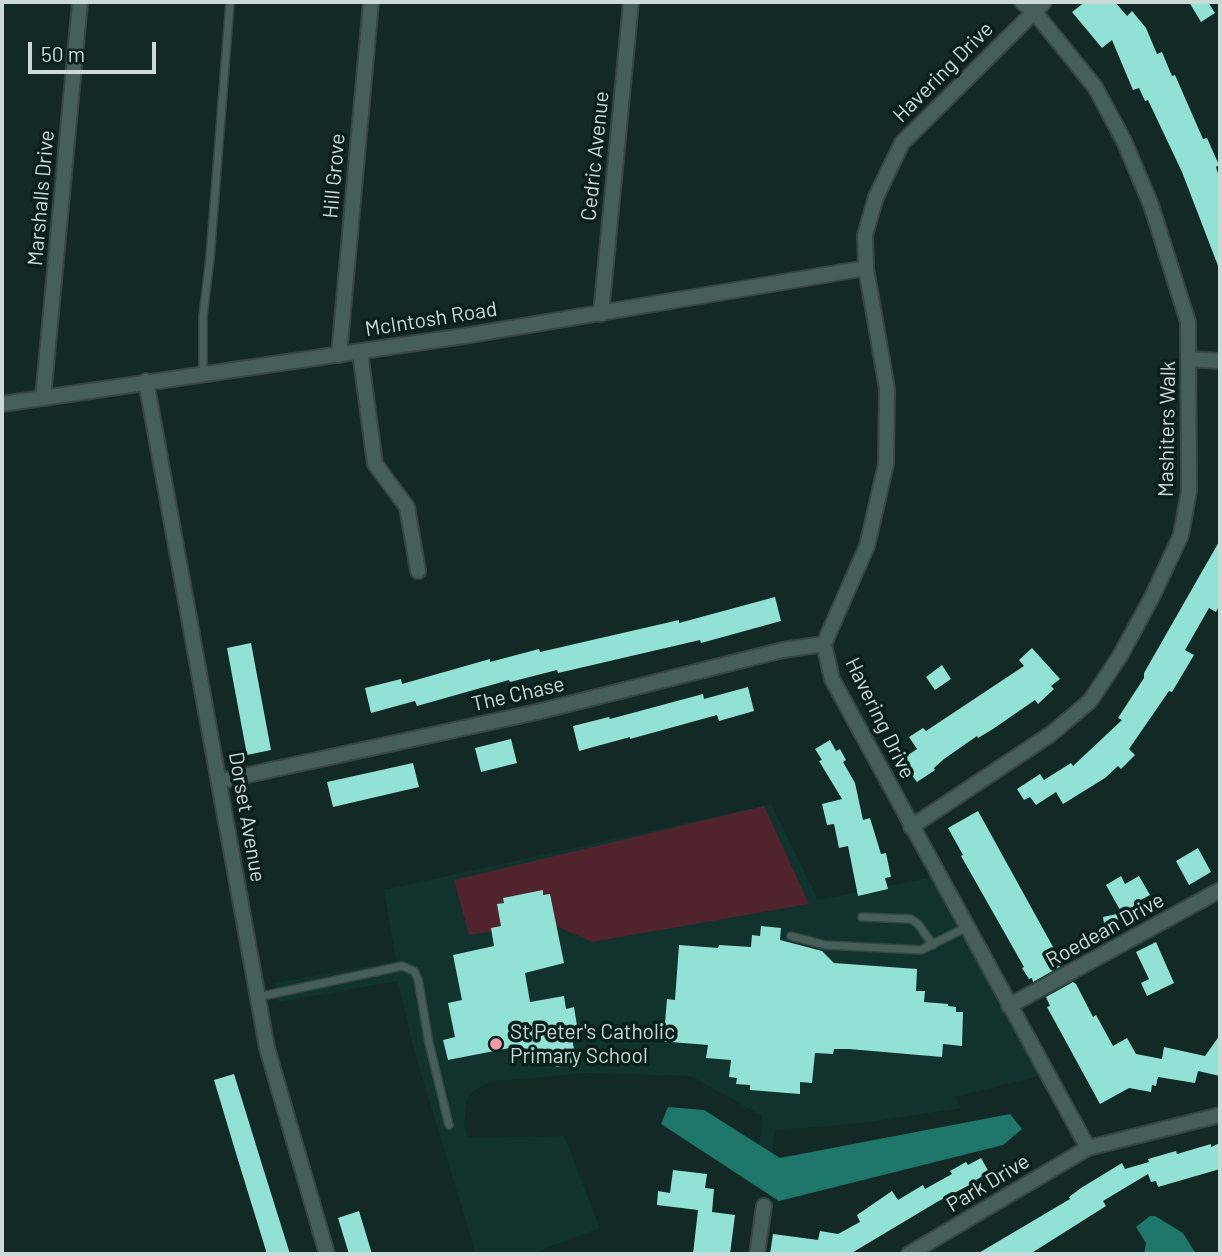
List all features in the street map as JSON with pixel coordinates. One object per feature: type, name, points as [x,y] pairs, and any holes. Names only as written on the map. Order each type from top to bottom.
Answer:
[{"type":"street","name":"Marshalls Drive","points":[[43,398],[80,2]]},
{"type":"street","name":"Hill Grove","points":[[339,355],[371,2]]},
{"type":"street","name":"Cedric Avenue","points":[[601,314],[631,2]]},
{"type":"street","name":"Havering Drive","points":[[1033,5],[902,143],[876,197],[865,235],[866,268],[887,389],[886,464],[867,547],[824,644],[832,679],[1088,1148]]},
{"type":"street","name":"Mashiters Walk","points":[[911,827],[1051,734],[1090,701],[1120,656],[1181,536],[1189,491],[1188,322],[1182,300],[1151,205],[1124,141],[1096,87],[1033,5]]},
{"type":"street","name":"McIntosh Road","points":[[2,404],[360,352],[866,268]]},
{"type":"street","points":[[360,352],[375,464],[407,507],[418,571]]},
{"type":"street","points":[[1189,359],[1220,361]]},
{"type":"street","name":"Dorset Avenue","points":[[146,381],[267,1048],[327,1254]]},
{"type":"street","name":"The Chase","points":[[220,781],[537,712],[783,650],[824,644]]},
{"type":"street","name":"Roedean Drive","points":[[1009,1006],[1220,890]]},
{"type":"street","name":"Park Drive","points":[[909,1254],[1088,1148],[1220,1115]]},
{"type":"street","points":[[757,1254],[764,1206]]},
{"type":"lane","points":[[203,373],[203,316],[230,2]]},
{"type":"lane","points":[[862,917],[911,919],[918,924],[933,945]]},
{"type":"lane","points":[[791,936],[825,945],[921,950],[967,927]]},
{"type":"lane","points":[[258,997],[402,966],[414,971],[418,979],[429,1043],[449,1125]]},
{"type":"shaded area","points":[[771,804],[818,900],[938,876],[1047,1074],[955,1097],[961,1108],[870,1122],[775,1131],[767,1188],[755,1186],[762,1116],[691,1076],[586,1073],[489,1082],[473,1091],[467,1099],[464,1124],[468,1138],[564,1136],[600,1228],[531,1254],[476,1254],[414,1050],[398,981],[279,1002],[275,983],[396,961],[384,890]]},
{"type":"shaded area","points":[[764,806],[809,904],[592,942],[550,923],[469,935],[454,880]]},
{"type":"shaded area","points":[[668,1107],[704,1110],[780,1158],[1010,1114],[1022,1129],[1003,1145],[779,1201],[661,1124]]},
{"type":"shaded area","points":[[1150,1216],[1155,1216],[1183,1233],[1196,1254],[1144,1254],[1146,1243],[1136,1227]]},
{"type":"building","points":[[1085,2],[1115,2],[1127,16],[1132,11],[1146,28],[1157,54],[1162,52],[1203,139],[1207,138],[1219,165],[1216,167],[1220,180],[1220,271],[1182,172],[1148,100],[1145,101],[1139,88],[1133,90],[1112,40],[1102,48],[1072,12]]},
{"type":"building","points":[[1189,2],[1208,2],[1215,13],[1201,22]]},
{"type":"building","points":[[1220,540],[1220,604],[1216,612],[1209,608],[1185,650],[1194,655],[1172,692],[1169,691],[1129,749],[1135,755],[1121,769],[1118,766],[1105,778],[1063,804],[1056,792],[1036,805],[1030,797],[1024,800],[1017,789],[1040,774],[1044,780],[1071,763],[1073,766],[1122,720],[1118,718],[1144,678],[1144,673]]},
{"type":"building","points":[[775,597],[781,621],[701,643],[700,640],[558,673],[557,670],[510,682],[509,680],[417,706],[415,701],[371,713],[365,688],[401,679],[402,684],[490,659],[490,662],[539,649],[540,652],[679,620],[679,623]]},
{"type":"building","points":[[251,643],[271,750],[247,755],[227,648]]},
{"type":"building","points":[[1032,648],[1060,679],[1051,686],[1054,689],[1038,704],[1035,700],[993,729],[978,738],[977,736],[917,782],[911,774],[908,776],[899,761],[917,749],[909,737],[923,728],[926,731],[1024,666],[1019,660]]},
{"type":"building","points":[[942,665],[951,679],[935,690],[926,677]]},
{"type":"building","points":[[748,687],[754,711],[719,721],[717,715],[579,751],[573,726],[703,694],[704,699]]},
{"type":"building","points":[[511,739],[517,763],[481,772],[475,748]]},
{"type":"building","points":[[830,740],[836,751],[840,749],[846,760],[843,762],[855,783],[863,820],[870,818],[881,854],[886,853],[891,877],[885,878],[888,889],[858,896],[848,846],[839,848],[834,824],[827,825],[822,804],[842,799],[819,761],[822,760],[815,749]]},
{"type":"building","points":[[413,763],[419,787],[333,807],[327,782]]},
{"type":"building","points":[[978,811],[1063,965],[1033,982],[1022,968],[1024,967],[948,828]]},
{"type":"building","points":[[1198,848],[1211,872],[1189,885],[1176,861]]},
{"type":"building","points":[[1121,876],[1125,884],[1139,876],[1150,895],[1135,903],[1138,909],[1124,917],[1106,885]]},
{"type":"building","points":[[543,890],[543,895],[550,894],[564,963],[525,973],[530,1002],[564,996],[566,1009],[574,1007],[579,1038],[572,1039],[577,1063],[556,1067],[552,1049],[521,1056],[520,1046],[448,1060],[443,1040],[455,1037],[448,1003],[462,1000],[453,955],[494,946],[491,928],[501,926],[497,904],[504,903],[503,898]]},
{"type":"building","points":[[1117,914],[1119,927],[1105,930],[1103,917]]},
{"type":"building","points":[[761,926],[781,928],[780,940],[822,951],[834,963],[917,969],[916,991],[925,991],[924,1002],[948,1004],[956,1007],[956,1012],[963,1012],[962,1046],[943,1044],[942,1057],[849,1049],[834,1049],[833,1054],[815,1053],[812,1083],[800,1082],[800,1094],[750,1090],[750,1085],[736,1084],[737,1078],[729,1077],[731,1060],[706,1058],[708,1045],[658,1041],[660,1023],[665,1023],[667,999],[675,1000],[679,945],[751,947],[752,935],[760,936]]},
{"type":"building","points":[[1156,942],[1174,983],[1147,996],[1141,983],[1149,979],[1136,952]]},
{"type":"building","points":[[1073,982],[1113,1046],[1127,1038],[1136,1054],[1162,1059],[1164,1047],[1205,1056],[1220,1035],[1220,1076],[1198,1071],[1195,1083],[1158,1077],[1151,1092],[1129,1088],[1100,1104],[1047,1007],[1050,1006],[1046,997]]},
{"type":"building","points":[[234,1074],[290,1254],[267,1254],[214,1080]]},
{"type":"building","points":[[1220,1143],[1220,1169],[1158,1187],[1156,1181],[1151,1182],[1148,1174],[1103,1201],[1106,1206],[1030,1254],[977,1254],[1070,1199],[1069,1197],[1081,1188],[1122,1163],[1125,1169],[1176,1151],[1177,1154]]},
{"type":"building","points":[[981,1158],[989,1172],[977,1181],[850,1254],[770,1254],[773,1234],[818,1240],[820,1231],[838,1234],[860,1222],[857,1215],[892,1191],[898,1200],[923,1185],[925,1189],[952,1174],[950,1171],[966,1162],[968,1165]]},
{"type":"building","points":[[673,1170],[707,1174],[705,1188],[714,1189],[712,1212],[735,1215],[730,1254],[693,1254],[698,1210],[657,1205],[658,1191],[670,1193]]},
{"type":"building","points":[[359,1211],[372,1254],[349,1254],[338,1218]]},
{"type":"place","name":"St Peter's Catholic Primary School","points":[[496,1044]]}]
